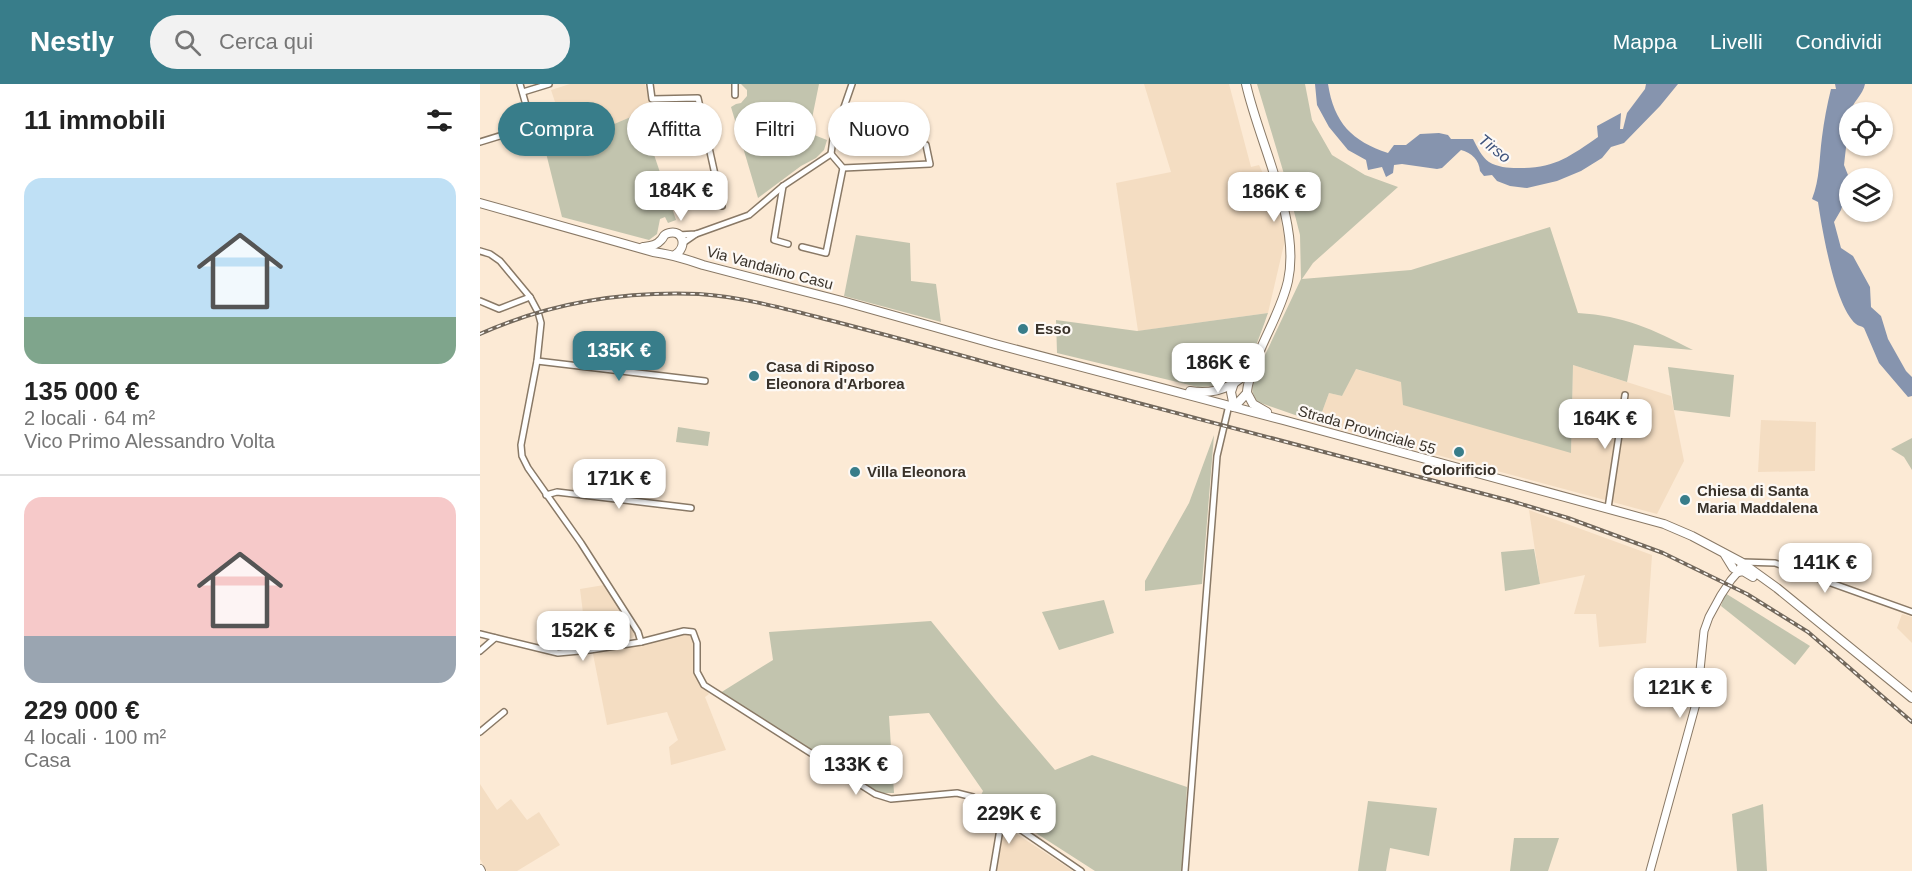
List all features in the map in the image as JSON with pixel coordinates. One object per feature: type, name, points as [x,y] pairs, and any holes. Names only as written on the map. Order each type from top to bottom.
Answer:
[{"type":"main road","points":[[1246,84],[1252,111],[1284,208],[1289,232],[1291,262],[1284,297],[1254,363],[1247,393],[1257,407],[1283,420]]},
{"type":"main road","points":[[480,203],[653,252],[664,252],[668,255],[680,249],[678,235],[670,233],[654,246],[642,248]]},
{"type":"main road","points":[[661,240],[664,252]]},
{"type":"main road","name":"Via Vandalino Casu","points":[[680,249],[692,261],[842,301]]},
{"type":"main road","name":"Strada Provinciale 55","points":[[842,301],[1664,524],[1741,562],[1777,588]]},
{"type":"main road","points":[[1164,389],[1218,391],[1234,383],[1248,372],[1254,363]]},
{"type":"main road","points":[[1232,406],[1231,392],[1234,383]]},
{"type":"main road","points":[[1232,406],[1247,393]]},
{"type":"main road","points":[[1722,552],[1736,570],[1748,573],[1761,582],[1777,588],[1912,698]]},
{"type":"street","points":[[480,142],[532,126],[520,84]]},
{"type":"street","points":[[523,92],[549,84]]},
{"type":"street","points":[[650,84],[652,99],[698,98],[722,207]]},
{"type":"street","points":[[735,84],[735,94]]},
{"type":"street","points":[[846,102],[852,84]]},
{"type":"street","points":[[678,235],[696,234],[749,215],[783,186],[828,156]]},
{"type":"street","points":[[833,156],[843,168]]},
{"type":"street","points":[[843,168],[930,164],[928,156]]},
{"type":"street","points":[[802,247],[826,253],[843,168]]},
{"type":"street","points":[[783,186],[774,240],[788,244]]},
{"type":"street","points":[[680,249],[696,234]]},
{"type":"street","points":[[480,251],[500,261],[531,299],[541,323],[537,361],[521,445],[522,456],[638,632],[640,642]]},
{"type":"street","points":[[480,301],[499,309],[531,299]]},
{"type":"street","points":[[537,361],[705,381]]},
{"type":"street","points":[[1608,508],[1625,395]]},
{"type":"street","points":[[1185,871],[1217,456],[1232,406]]},
{"type":"street","points":[[546,495],[557,492],[691,508]]},
{"type":"street","points":[[1650,871],[1695,711],[1704,631],[1709,617],[1736,570],[1736,563],[1760,561],[1775,563],[1912,612]]},
{"type":"street","points":[[480,634],[558,653],[693,632],[696,637],[698,672],[704,685],[875,794],[891,799],[957,793],[973,797],[1081,871]]},
{"type":"street","points":[[480,651],[495,639]]},
{"type":"street","points":[[480,732],[504,712]]},
{"type":"street","points":[[993,871],[1002,817]]},
{"type":"shaded area","points":[[570,84],[645,84],[650,102],[627,102],[627,119],[615,124],[615,102],[555,102],[551,90]]},
{"type":"shaded area","points":[[1144,84],[1229,84],[1251,167],[1259,165],[1277,203],[1285,240],[1268,313],[1138,331],[1116,183],[1171,172]]},
{"type":"shaded area","points":[[1573,365],[1671,396],[1684,461],[1657,514],[1318,423],[1329,393],[1342,396],[1355,369],[1402,382],[1571,452]]},
{"type":"shaded area","points":[[1761,420],[1816,422],[1815,471],[1758,472]]},
{"type":"shaded area","points":[[1529,510],[1652,555],[1646,643],[1599,647],[1596,614],[1574,614],[1585,575],[1540,584]]},
{"type":"shaded area","points":[[604,585],[635,635],[632,638],[587,645],[580,589]]},
{"type":"shaded area","points":[[1902,614],[1912,617],[1912,643],[1897,628]]},
{"type":"shaded area","points":[[682,634],[692,635],[696,642],[693,665],[699,681],[709,694],[705,697],[726,750],[671,765],[669,747],[678,740],[667,712],[607,725],[593,654]]},
{"type":"shaded area","points":[[480,784],[497,810],[511,799],[527,820],[539,812],[560,845],[517,871],[487,871],[480,859]]},
{"type":"shaded area","points":[[1009,829],[1073,871],[994,871],[999,834]]},
{"type":"green space","points":[[741,84],[819,84],[815,102],[742,102],[747,96],[747,90]]},
{"type":"green space","points":[[1257,84],[1305,84],[1312,120],[1332,155],[1365,175],[1398,187],[1313,263],[1302,279],[1411,270],[1550,227],[1578,313],[1624,320],[1693,350],[1634,345],[1627,382],[1573,365],[1571,453],[1403,405],[1401,382],[1356,369],[1342,396],[1329,393],[1318,423],[1258,402],[1252,389],[1255,376],[1301,279],[1300,235]]},
{"type":"green space","points":[[627,119],[627,156],[654,156],[676,220],[668,223],[665,217],[660,219],[657,234],[649,240],[562,217],[547,156],[615,156],[615,124]]},
{"type":"green space","points":[[816,136],[827,140],[824,150],[816,158],[801,166],[758,198],[746,156],[816,156]]},
{"type":"green space","points":[[856,235],[910,243],[911,281],[936,284],[941,322],[844,296]]},
{"type":"green space","points":[[1268,313],[1248,365],[1235,378],[1217,385],[1198,387],[1057,353],[1056,320],[1137,331]]},
{"type":"green space","points":[[1668,367],[1734,375],[1730,417],[1674,410]]},
{"type":"green space","points":[[678,427],[710,432],[708,446],[676,442]]},
{"type":"green space","points":[[1214,435],[1202,584],[1145,591],[1145,581],[1189,503]]},
{"type":"green space","points":[[1912,438],[1912,470],[1904,457],[1891,449]]},
{"type":"green space","points":[[1534,549],[1540,584],[1505,591],[1501,552]]},
{"type":"green space","points":[[1725,593],[1810,646],[1795,665],[1721,606]]},
{"type":"green space","points":[[1104,600],[1114,633],[1059,650],[1042,612]]},
{"type":"green space","points":[[931,621],[1055,770],[1092,755],[1187,787],[1182,871],[1095,871],[980,797],[983,791],[929,713],[889,716],[894,793],[878,793],[720,693],[773,660],[769,632]]},
{"type":"green space","points":[[1368,801],[1437,808],[1429,856],[1390,848],[1386,871],[1358,871]]},
{"type":"green space","points":[[1763,804],[1767,871],[1737,871],[1732,814]]},
{"type":"green space","points":[[1514,838],[1559,838],[1548,871],[1510,871]]},
{"type":"water","points":[[1315,84],[1328,84],[1340,120],[1355,136],[1375,148],[1388,153],[1394,145],[1406,145],[1420,134],[1439,133],[1448,135],[1451,139],[1473,139],[1482,155],[1495,165],[1530,168],[1551,164],[1569,156],[1598,137],[1597,126],[1621,113],[1620,129],[1623,129],[1627,113],[1645,89],[1646,84],[1678,84],[1624,143],[1611,147],[1602,158],[1581,171],[1557,181],[1527,188],[1510,186],[1497,181],[1492,175],[1484,176],[1474,158],[1461,150],[1442,168],[1394,165],[1393,173],[1386,177],[1382,167],[1368,170],[1366,160],[1348,150],[1329,127],[1317,105]]},
{"type":"water","points":[[1835,84],[1865,84],[1855,102],[1839,102],[1839,156],[1845,156],[1845,168],[1839,168],[1839,213],[1834,222],[1841,248],[1853,256],[1870,287],[1871,307],[1881,316],[1888,339],[1906,371],[1912,377],[1912,396],[1908,397],[1879,363],[1864,328],[1856,324],[1842,302],[1831,267],[1818,202],[1812,199],[1818,176],[1827,107],[1831,89],[1836,89]]},
{"type":"railway","points":[[480,334],[533,314],[587,301],[671,294],[699,294],[732,298],[829,320],[1511,501],[1568,518],[1663,553],[1747,594],[1808,632],[1912,722]]},
{"type":"place","name":"Esso","points":[[1023,329]]},
{"type":"place","name":"Casa di Riposo Eleonora d'Arborea","points":[[754,376]]},
{"type":"place","name":"Colorificio","points":[[1459,452]]},
{"type":"place","name":"Villa Eleonora","points":[[855,472]]},
{"type":"place","name":"Chiesa di Santa Maria Maddalena","points":[[1685,500]]},
{"type":"water label","name":"Tirso","points":[[1495,148]]}]
